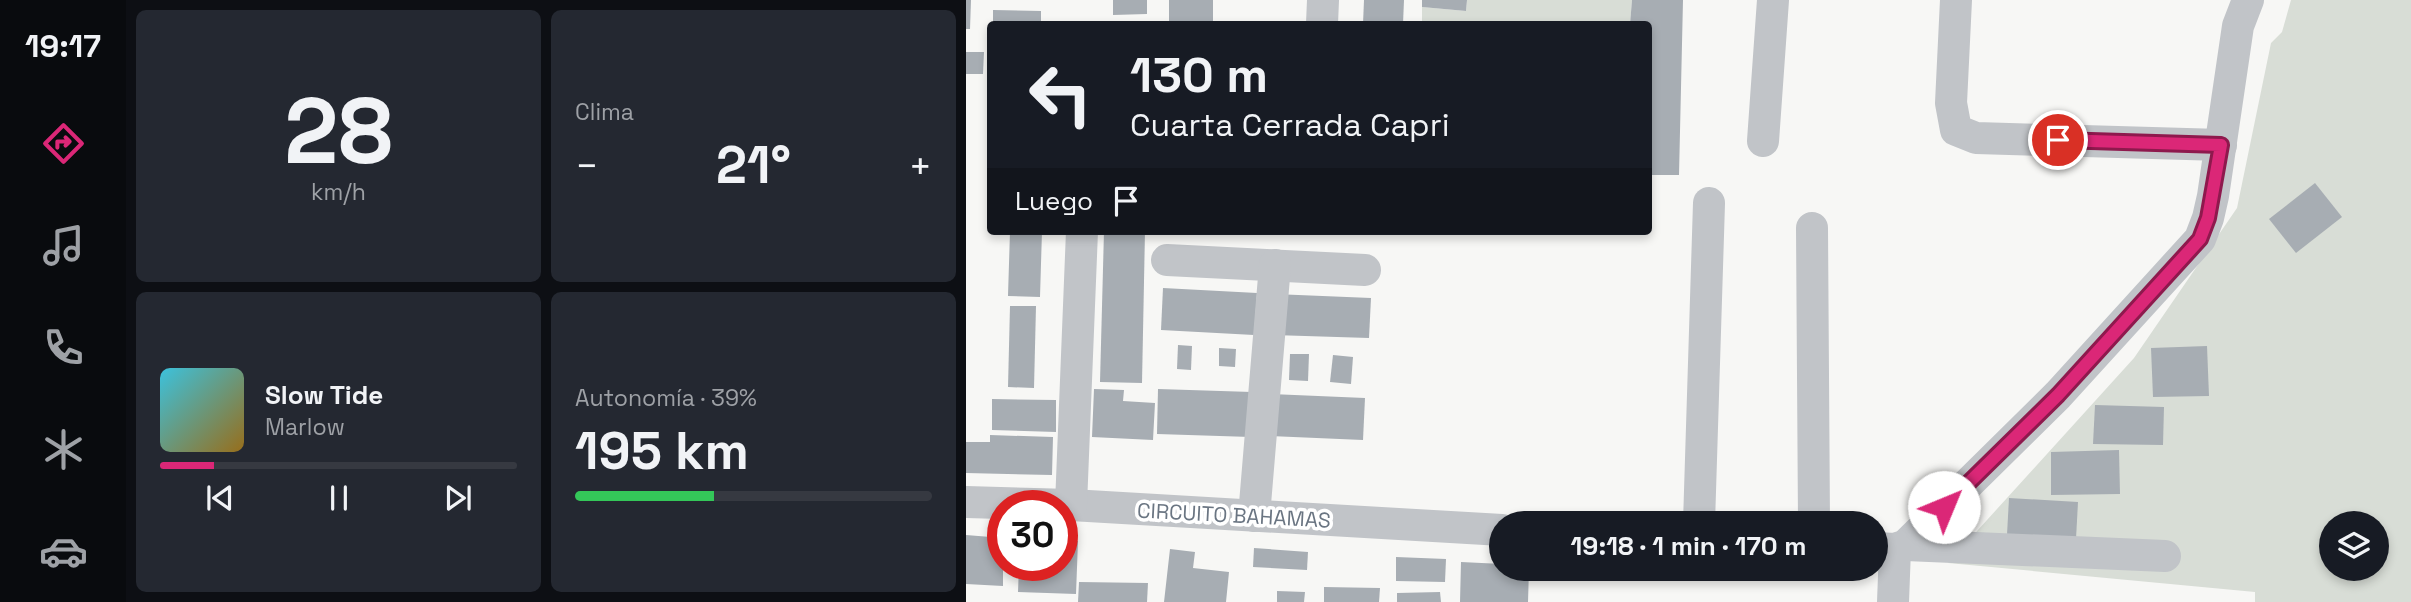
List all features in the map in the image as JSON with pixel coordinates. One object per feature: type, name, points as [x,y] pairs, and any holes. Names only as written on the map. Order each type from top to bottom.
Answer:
[{"type":"street","points":[[1322,21],[1324,0]]},
{"type":"street","points":[[1763,141],[1773,0]]},
{"type":"street","points":[[1956,0],[1951,103],[1956,130],[1976,138],[2221,145]]},
{"type":"street","points":[[1893,602],[1892,547],[2058,395],[2200,239],[2208,218],[2238,26],[2248,0]]},
{"type":"street","points":[[1699,511],[1709,202]]},
{"type":"street","points":[[1812,228],[1814,511]]},
{"type":"street","points":[[1072,490],[1082,235]]},
{"type":"street","points":[[1167,260],[1364,270]]},
{"type":"street","points":[[1254,516],[1275,265]]},
{"type":"street","name":"CIRCUITO BAHAMAS","points":[[966,502],[987,503]]},
{"type":"street","name":"CIRCUITO BAHAMAS","points":[[1078,505],[1489,529]]},
{"type":"street","points":[[1892,547],[2165,556]]},
{"type":"shaded area","points":[[1467,0],[1632,0],[1630,21],[1422,21],[1422,7],[1466,11]]},
{"type":"shaded area","points":[[2291,0],[2411,0],[2411,602],[2255,602],[2255,592],[1948,563],[2134,358],[2237,208],[2271,43],[2282,32]]},
{"type":"building","points":[[966,0],[971,0],[970,29],[966,29]]},
{"type":"building","points":[[1113,0],[1147,0],[1147,14],[1113,15]]},
{"type":"building","points":[[1169,0],[1213,0],[1213,21],[1169,21]]},
{"type":"building","points":[[1364,0],[1404,0],[1403,21],[1363,21]]},
{"type":"building","points":[[1422,0],[1467,0],[1466,11],[1422,7]]},
{"type":"building","points":[[1632,0],[1683,0],[1679,175],[1652,175],[1652,21],[1630,21]]},
{"type":"building","points":[[993,10],[1041,11],[1041,21],[993,21]]},
{"type":"building","points":[[966,52],[984,52],[983,74],[966,74]]},
{"type":"building","points":[[2315,183],[2342,217],[2296,253],[2269,219]]},
{"type":"building","points":[[1010,235],[1042,235],[1040,297],[1008,296]]},
{"type":"building","points":[[1104,235],[1145,235],[1142,383],[1100,382]]},
{"type":"building","points":[[1163,288],[1257,293],[1254,335],[1161,330]]},
{"type":"building","points":[[1274,294],[1371,298],[1369,338],[1273,335]]},
{"type":"building","points":[[1010,306],[1036,306],[1034,388],[1008,387]]},
{"type":"building","points":[[1178,345],[1192,346],[1191,370],[1177,369]]},
{"type":"building","points":[[2207,346],[2209,396],[2153,397],[2151,348]]},
{"type":"building","points":[[1219,348],[1236,349],[1235,367],[1219,366]]},
{"type":"building","points":[[1290,354],[1309,354],[1308,381],[1289,380]]},
{"type":"building","points":[[1333,355],[1353,357],[1351,384],[1330,382]]},
{"type":"building","points":[[1094,389],[1124,390],[1123,401],[1155,403],[1153,440],[1092,437]]},
{"type":"building","points":[[1158,389],[1252,392],[1251,437],[1157,434]]},
{"type":"building","points":[[1271,394],[1365,398],[1363,440],[1269,436]]},
{"type":"building","points":[[992,399],[1056,400],[1056,432],[992,430]]},
{"type":"building","points":[[2095,405],[2164,407],[2163,445],[2093,444]]},
{"type":"building","points":[[990,435],[1053,437],[1052,475],[966,473],[966,442],[990,442]]},
{"type":"building","points":[[2119,450],[2120,494],[2051,495],[2051,452]]},
{"type":"building","points":[[2009,498],[2078,502],[2076,539],[2007,535]]},
{"type":"building","points":[[966,535],[987,537],[987,581],[1003,581],[1003,586],[966,584]]},
{"type":"building","points":[[1254,548],[1308,552],[1307,570],[1253,567]]},
{"type":"building","points":[[1170,549],[1195,552],[1193,568],[1229,572],[1226,602],[1164,602]]},
{"type":"building","points":[[1396,557],[1446,559],[1445,582],[1396,581]]},
{"type":"building","points":[[1461,562],[1489,563],[1489,581],[1529,581],[1528,602],[1460,602]]},
{"type":"building","points":[[1018,581],[1076,581],[1076,594],[1018,592]]},
{"type":"building","points":[[1079,582],[1148,583],[1147,602],[1078,602]]},
{"type":"building","points":[[1324,587],[1380,588],[1379,602],[1324,602]]},
{"type":"building","points":[[1277,591],[1305,592],[1304,602],[1277,602]]},
{"type":"building","points":[[1440,592],[1441,602],[1397,602],[1397,593]]},
{"type":"route","points":[[1944,507],[2058,395],[2200,239],[2208,218],[2221,145],[2058,140]]}]
